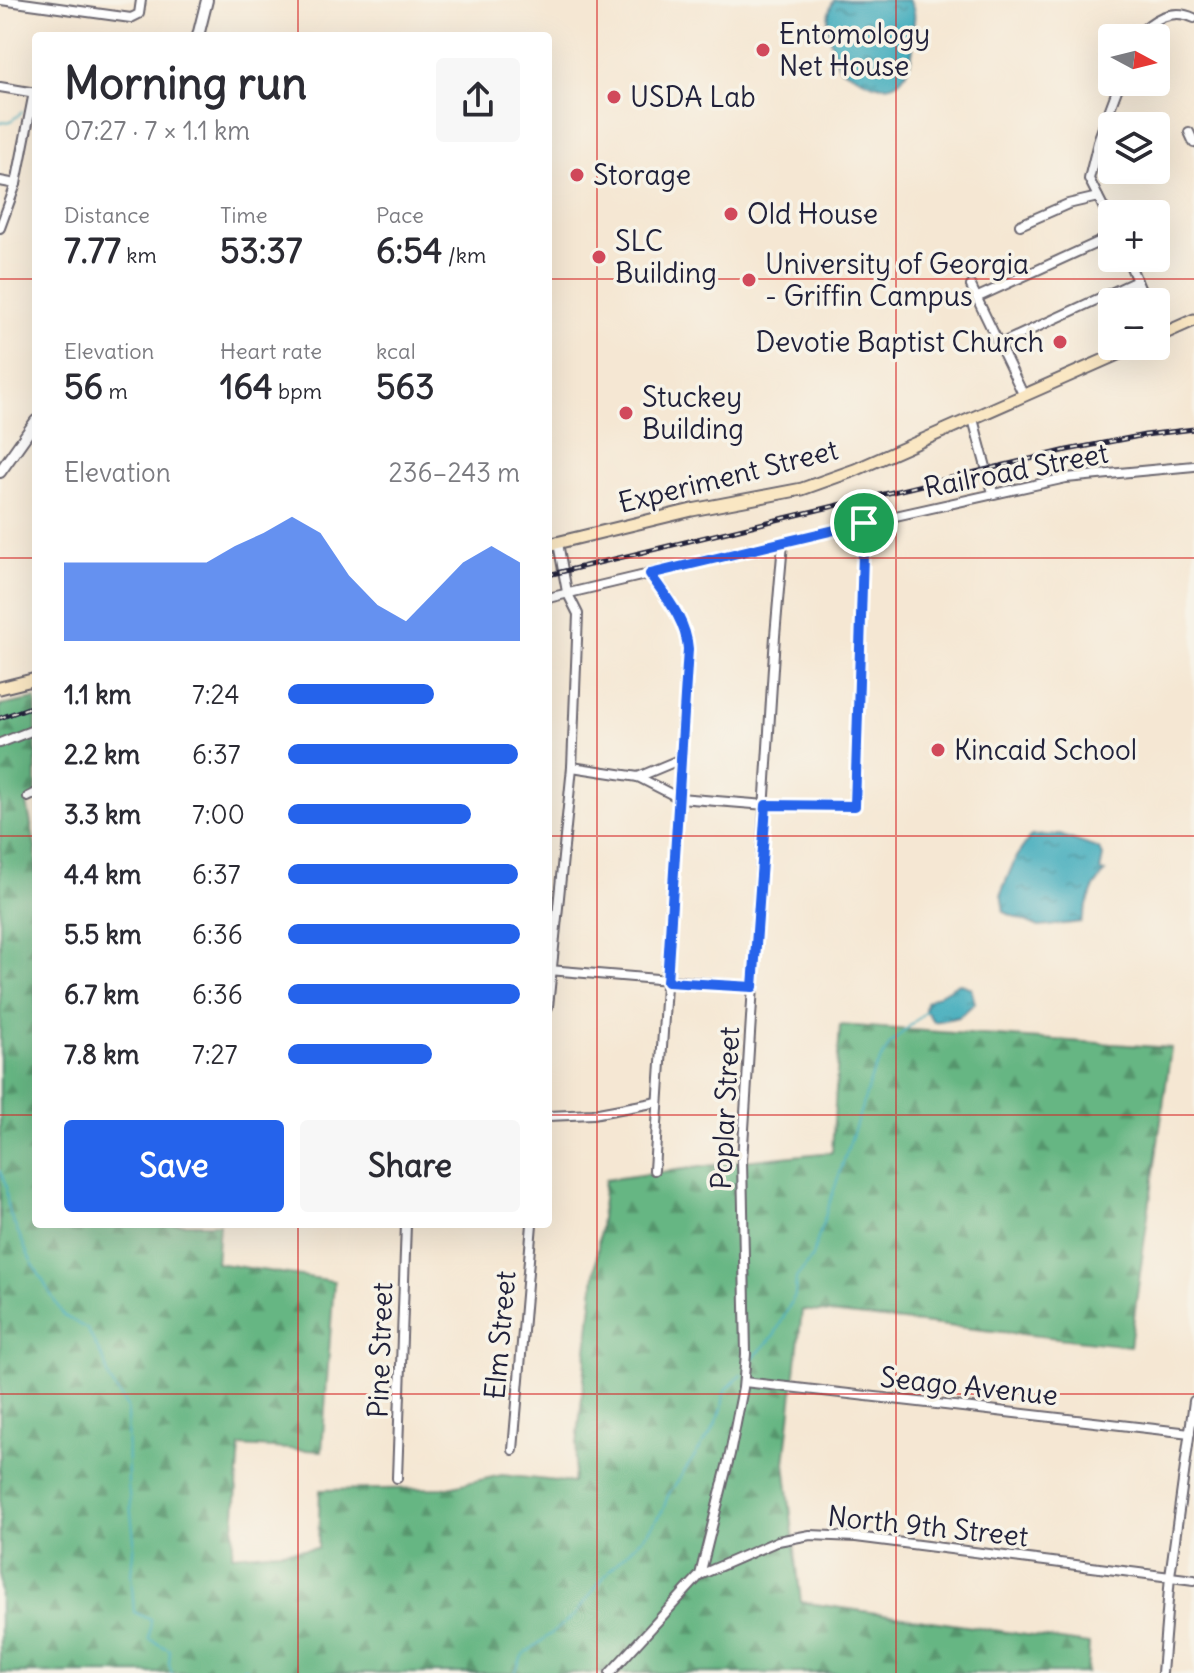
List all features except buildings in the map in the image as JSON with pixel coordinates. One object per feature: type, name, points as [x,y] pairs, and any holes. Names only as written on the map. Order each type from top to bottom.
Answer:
[{"type":"main road","points":[[1170,329],[1194,320]]},
{"type":"main road","name":"Experiment Street","points":[[553,544],[692,510],[802,489],[855,470],[1103,360]]},
{"type":"main road","points":[[0,688],[32,680]]},
{"type":"street","points":[[1,0],[131,18],[139,14],[141,0]]},
{"type":"street","points":[[199,32],[207,0]]},
{"type":"street","points":[[1149,24],[1182,12],[1194,18]]},
{"type":"street","points":[[0,87],[32,92]]},
{"type":"street","points":[[1100,200],[1089,179],[1099,138],[1115,96]]},
{"type":"street","points":[[0,228],[16,184],[32,107]]},
{"type":"street","points":[[1189,132],[1194,143]]},
{"type":"street","points":[[0,181],[16,184]]},
{"type":"street","points":[[1020,225],[1068,204],[1098,197]]},
{"type":"street","points":[[978,297],[1098,242]]},
{"type":"street","points":[[1133,272],[1140,288]]},
{"type":"street","points":[[1000,344],[1137,281]]},
{"type":"street","points":[[971,286],[1023,394]]},
{"type":"street","points":[[973,419],[993,493]]},
{"type":"street","points":[[0,472],[32,427]]},
{"type":"street","name":"Railroad Street","points":[[552,597],[1066,478],[1194,466]]},
{"type":"street","points":[[572,767],[638,777],[679,798],[766,805],[855,806],[864,523]]},
{"type":"street","name":"Poplar Street","points":[[700,1575],[744,1382],[748,1329],[743,1260],[742,1161],[783,543]]},
{"type":"street","points":[[552,952],[572,767],[578,614],[567,594],[553,544]]},
{"type":"street","points":[[650,574],[687,634],[654,1170]]},
{"type":"street","points":[[0,743],[32,731]]},
{"type":"street","points":[[638,777],[681,759]]},
{"type":"street","points":[[552,970],[753,987]]},
{"type":"street","points":[[552,1116],[593,1114],[658,1102]]},
{"type":"street","name":"Pine Street","points":[[397,1478],[406,1228]]},
{"type":"street","name":"Elm Street","points":[[513,1450],[532,1228]]},
{"type":"street","name":"Seago Avenue","points":[[744,1382],[1190,1433]]},
{"type":"street","points":[[1162,1673],[1170,1576],[1194,1401]]},
{"type":"street","name":"North 9th Street","points":[[610,1673],[700,1575],[778,1541],[810,1535],[856,1537],[1194,1580]]},
{"type":"green space","points":[[32,700],[32,801],[27,803],[32,830],[32,1228],[219,1228],[216,1263],[334,1281],[322,1451],[240,1446],[232,1555],[318,1548],[320,1490],[444,1488],[502,1475],[573,1483],[605,1180],[832,1152],[840,1025],[1171,1048],[1130,1346],[802,1310],[785,1463],[801,1602],[1089,1644],[1087,1673],[0,1673],[0,706]]},
{"type":"water","points":[[834,0],[909,0],[914,14],[912,55],[901,79],[885,86],[840,68],[828,24]]},
{"type":"water","points":[[1060,835],[1099,849],[1103,856],[1100,871],[1105,872],[1093,889],[1081,922],[1039,927],[1004,912],[1001,893],[1016,857],[1031,836]]},
{"type":"water","points":[[959,983],[971,988],[975,1003],[959,1017],[934,1022],[925,1010],[926,1002]]},
{"type":"waterway","points":[[0,123],[11,121],[23,111]]},
{"type":"waterway","points":[[751,1360],[774,1336],[795,1295],[796,1278],[811,1259],[873,1073],[890,1044],[926,1011]]},
{"type":"waterway","points":[[0,1171],[6,1186],[8,1210],[30,1259],[63,1315],[87,1329],[104,1361],[110,1381],[127,1407],[128,1485],[134,1540],[131,1574],[134,1612],[151,1620],[149,1639],[170,1650],[172,1673]]},
{"type":"waterway","points":[[515,1673],[522,1656],[574,1616],[608,1572],[648,1532],[663,1510],[668,1495],[714,1428],[722,1409],[724,1392],[741,1375]]},
{"type":"waterway","points":[[239,1673],[244,1667],[251,1673]]},
{"type":"railway","points":[[552,574],[1067,450],[1194,429]]},
{"type":"railway","points":[[0,718],[32,706]]},
{"type":"place","name":"Entomology Net House","points":[[763,50]]},
{"type":"place","name":"USDA Lab","points":[[614,97]]},
{"type":"place","name":"Storage","points":[[577,175]]},
{"type":"place","name":"Old House","points":[[731,214]]},
{"type":"place","name":"SLC Building","points":[[599,257]]},
{"type":"place","name":"University of Georgia - Griffin Campus","points":[[749,280]]},
{"type":"place","name":"Devotie Baptist Church","points":[[1060,342]]},
{"type":"place","name":"Stuckey Building","points":[[626,413]]},
{"type":"place","name":"Kincaid School","points":[[938,750]]},
{"type":"route","points":[[864,523],[855,806],[766,805],[753,987],[667,982],[688,649],[687,634],[680,619],[650,574],[864,523]]}]
